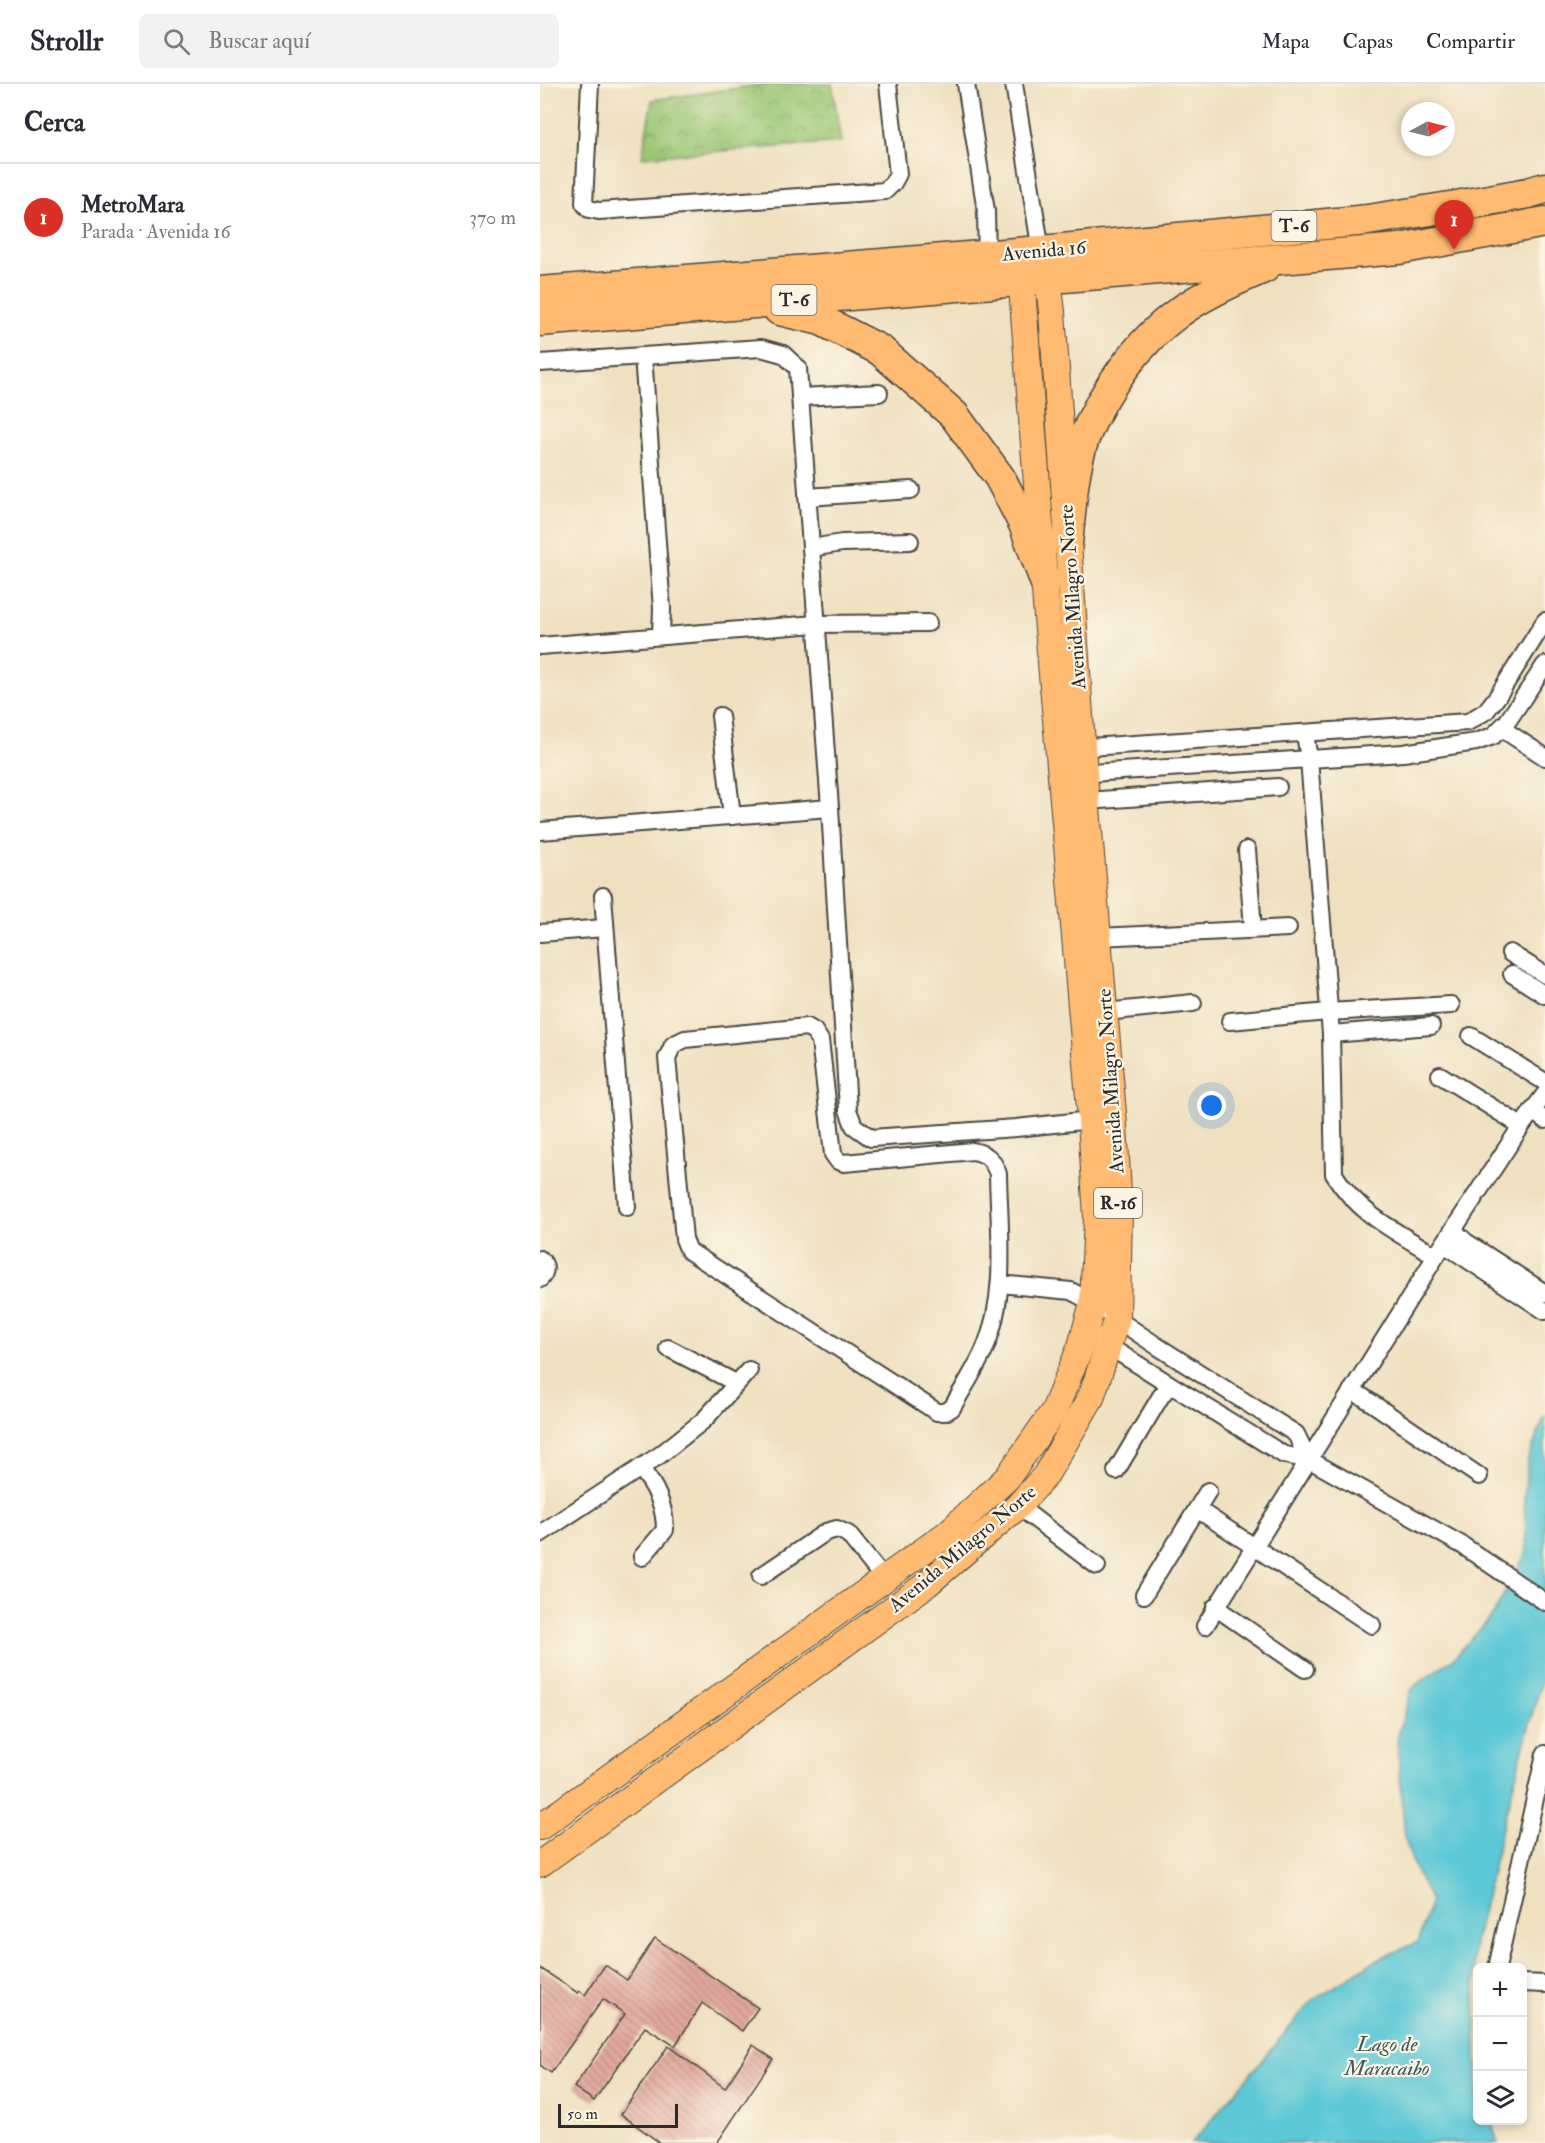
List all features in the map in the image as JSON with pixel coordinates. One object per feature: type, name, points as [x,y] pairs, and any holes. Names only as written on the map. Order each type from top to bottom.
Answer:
[{"type":"highway","name":"Avenida 16","points":[[1033,266],[1368,220],[1476,203],[1545,188]]},
{"type":"highway","name":"Avenida 16","points":[[540,292],[1033,266],[1284,259],[1399,249],[1545,222]]},
{"type":"highway","points":[[1067,544],[1074,481],[1085,436],[1107,392],[1139,348],[1178,313],[1231,282],[1284,259]]},
{"type":"highway","name":"Avenida 16","points":[[540,321],[750,304],[988,269]]},
{"type":"highway","points":[[750,304],[821,320],[880,350],[954,414],[1000,478],[1024,524],[1045,581]]},
{"type":"main road","name":"Avenida Milagro Norte","points":[[540,1827],[948,1533],[1007,1478],[1054,1411],[1081,1346],[1093,1303],[1097,1220],[1072,761],[1067,544],[1033,266]]},
{"type":"main road","name":"Avenida Milagro Norte","points":[[540,1864],[927,1584],[1018,1506],[1045,1476],[1091,1398],[1117,1318],[1119,1209],[1087,801],[1072,761],[1045,581],[1033,266]]},
{"type":"main road","points":[[589,1792],[605,1817]]},
{"type":"street","points":[[590,84],[584,202],[589,209],[599,211],[885,191],[898,174],[888,84]]},
{"type":"street","points":[[966,84],[986,211],[988,269]]},
{"type":"street","points":[[1014,84],[1033,266]]},
{"type":"street","points":[[540,363],[761,348],[783,354],[798,368],[830,807],[848,1110],[854,1126],[871,1138],[1016,1128],[1091,1120]]},
{"type":"street","points":[[643,356],[662,609],[661,635]]},
{"type":"street","points":[[800,397],[879,393]]},
{"type":"street","points":[[807,497],[911,490]]},
{"type":"street","points":[[811,548],[842,543],[910,542]]},
{"type":"street","points":[[1072,761],[1305,734],[1468,722],[1485,711],[1497,697],[1545,621]]},
{"type":"street","points":[[540,646],[816,624],[928,623]]},
{"type":"street","points":[[1072,761],[1140,770],[1403,753],[1476,742],[1493,736],[1501,728],[1545,666]]},
{"type":"street","points":[[720,716],[732,816]]},
{"type":"street","points":[[1501,728],[1545,756]]},
{"type":"street","points":[[1305,734],[1310,759],[1331,1034],[1334,1174],[1344,1191],[1361,1209],[1440,1250],[1545,1311]]},
{"type":"street","points":[[1140,770],[1144,796]]},
{"type":"street","points":[[1087,801],[1278,787]]},
{"type":"street","points":[[540,831],[830,807]]},
{"type":"street","points":[[1247,850],[1254,929]]},
{"type":"street","points":[[603,896],[627,1207]]},
{"type":"street","points":[[540,933],[605,928]]},
{"type":"street","points":[[1098,937],[1288,928]]},
{"type":"street","points":[[1510,953],[1545,975]]},
{"type":"street","points":[[1512,974],[1545,995]]},
{"type":"street","points":[[1105,1012],[1192,1003]]},
{"type":"street","points":[[1230,1021],[1328,1012],[1451,1005]]},
{"type":"street","points":[[1331,1034],[1431,1026]]},
{"type":"street","points":[[807,1027],[814,1031],[820,1040],[833,1154],[838,1161],[844,1163],[973,1151],[986,1154],[993,1161],[998,1174],[1000,1284],[995,1319],[985,1348],[952,1408],[945,1412],[937,1412],[689,1251],[684,1239],[667,1058],[673,1045],[685,1039],[807,1027]]},
{"type":"street","points":[[1471,1036],[1545,1082]]},
{"type":"street","points":[[1440,1075],[1512,1120],[1520,1128]]},
{"type":"street","points":[[1205,1626],[1453,1230],[1520,1128],[1538,1116],[1545,1094]]},
{"type":"street","points":[[1453,1230],[1466,1242],[1545,1293]]},
{"type":"street","points":[[540,1258],[545,1268],[540,1279]]},
{"type":"street","points":[[1000,1284],[1071,1291],[1093,1303],[1296,1434],[1308,1459]]},
{"type":"street","points":[[1086,1329],[1108,1346],[1284,1455],[1308,1459],[1462,1545],[1545,1602]]},
{"type":"street","points":[[668,1348],[736,1383]]},
{"type":"street","points":[[540,1534],[660,1455],[704,1420],[750,1370]]},
{"type":"street","points":[[1116,1472],[1170,1384]]},
{"type":"street","points":[[1351,1391],[1479,1476]]},
{"type":"street","points":[[640,1468],[651,1481],[665,1512],[665,1530],[642,1557]]},
{"type":"street","points":[[1144,1595],[1208,1491]]},
{"type":"street","points":[[1018,1506],[1097,1566]]},
{"type":"street","points":[[1197,1509],[1372,1625]]},
{"type":"street","points":[[760,1576],[826,1532],[837,1529],[848,1534],[884,1580]]},
{"type":"street","points":[[1215,1607],[1305,1669]]},
{"type":"street","points":[[1498,1963],[1545,1754]]},
{"type":"street","points":[[1527,1983],[1545,1984]]},
{"type":"green space","points":[[768,84],[832,84],[841,142],[642,157],[652,100]]},
{"type":"water","name":"Lago de Maracaibo","points":[[1545,1415],[1545,1667],[1504,1820],[1474,1947],[1473,2125],[1492,2125],[1498,2143],[1192,2143],[1312,2001],[1378,1959],[1418,1942],[1431,1901],[1414,1867],[1405,1838],[1397,1739],[1412,1688],[1454,1658],[1493,1615],[1527,1551],[1524,1499],[1528,1459]]},
{"type":"building","points":[[655,1938],[758,2008],[742,2031],[702,2003],[675,2046],[645,2027],[594,2101],[574,2087],[625,2014],[603,1999],[551,2073],[540,2065],[540,1968],[578,1993],[580,1991],[585,1995],[605,1965],[627,1980]]},
{"type":"building","points":[[753,2045],[773,2059],[717,2143],[660,2143],[621,2114],[668,2046],[725,2088]]},
{"type":"place","name":"MetroMara","points":[[1454,250]]}]
